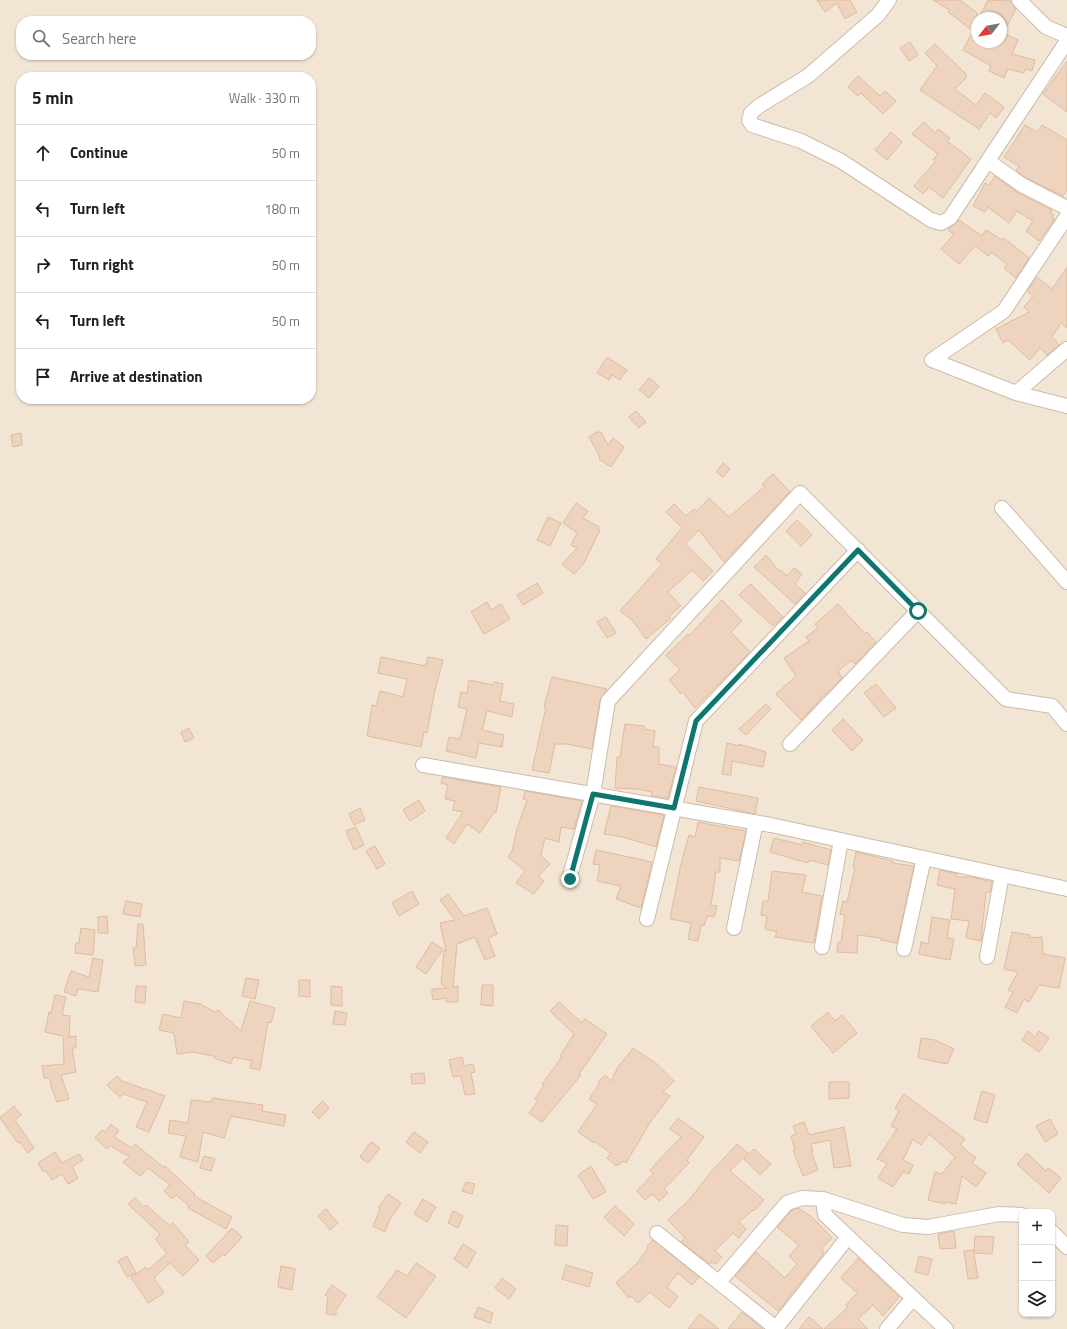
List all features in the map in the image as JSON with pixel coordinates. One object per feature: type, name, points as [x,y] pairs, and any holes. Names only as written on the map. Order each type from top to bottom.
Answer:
[{"type":"street","points":[[889,0],[878,15],[808,76],[759,106],[750,113],[749,120],[752,125],[801,141],[841,161],[931,220],[941,224],[950,218],[1067,41]]},
{"type":"street","points":[[1019,0],[1046,27],[1067,36]]},
{"type":"street","points":[[988,161],[1022,185],[1067,208]]},
{"type":"street","points":[[1067,216],[1004,311],[932,360],[1016,393],[1067,406]]},
{"type":"street","points":[[1016,393],[1067,350]]},
{"type":"street","points":[[570,879],[593,794],[608,701],[800,492],[1006,699],[1052,706],[1067,724]]},
{"type":"street","points":[[1002,508],[1067,582]]},
{"type":"street","points":[[647,920],[696,721],[858,550]]},
{"type":"street","points":[[790,744],[918,611]]},
{"type":"street","points":[[423,765],[756,822],[1067,889]]},
{"type":"street","points":[[734,928],[756,822]]},
{"type":"street","points":[[822,948],[841,840]]},
{"type":"street","points":[[904,949],[924,858]]},
{"type":"street","points":[[987,957],[1002,875]]},
{"type":"street","points":[[720,1282],[787,1203],[802,1198],[823,1199],[902,1225],[928,1227],[999,1214],[1019,1215]]},
{"type":"street","points":[[823,1199],[825,1215],[946,1329]]},
{"type":"street","points":[[657,1233],[777,1328],[848,1237]]},
{"type":"street","points":[[1055,1235],[1067,1246]]},
{"type":"street","points":[[887,1329],[913,1298]]},
{"type":"shaded area","points":[[0,0],[1067,0],[1067,1329],[0,1329]]},
{"type":"building","points":[[817,0],[850,0],[857,12],[845,19],[837,3],[825,12]]},
{"type":"building","points":[[933,0],[960,0],[976,12],[971,12],[971,29],[948,12],[950,10]]},
{"type":"building","points":[[988,0],[1011,1],[1016,9],[1007,26],[1007,12],[982,12]]},
{"type":"building","points":[[971,35],[971,48],[1007,48],[1007,35],[1018,40],[1012,54],[1035,60],[1032,71],[1025,69],[1024,73],[1008,69],[1004,78],[989,71],[991,66],[963,50]]},
{"type":"building","points":[[910,42],[918,55],[909,61],[900,48]]},
{"type":"building","points":[[935,44],[966,74],[966,78],[955,89],[976,105],[985,93],[1004,107],[996,118],[990,113],[979,129],[920,90],[937,66],[925,53]]},
{"type":"building","points":[[1067,61],[1067,112],[1043,94]]},
{"type":"building","points":[[858,76],[880,96],[885,91],[896,101],[883,114],[861,93],[858,96],[848,87]]},
{"type":"building","points":[[924,122],[935,133],[938,129],[950,138],[947,141],[971,159],[943,198],[929,187],[923,194],[914,186],[935,162],[933,160],[938,154],[912,134]]},
{"type":"building","points":[[1025,125],[1037,132],[1042,125],[1067,140],[1067,190],[1063,196],[1026,178],[1016,170],[1019,166],[1004,157]]},
{"type":"building","points":[[891,132],[902,142],[887,160],[875,150]]},
{"type":"building","points":[[995,176],[1018,193],[1052,210],[1050,213],[1054,215],[1052,218],[1055,219],[1039,241],[1026,231],[1033,221],[1017,211],[1009,223],[988,207],[985,212],[973,206],[985,183],[989,185]]},
{"type":"building","points":[[959,220],[982,236],[986,230],[1002,240],[1004,238],[1029,258],[1016,278],[1004,268],[1007,264],[991,252],[989,256],[975,246],[959,264],[941,249],[954,234],[948,230]]},
{"type":"building","points":[[1067,267],[1067,328],[1061,323],[1052,337],[1059,345],[1047,355],[1040,348],[1030,360],[1008,340],[1003,343],[996,329],[1029,312],[1024,307],[1033,296],[1027,291],[1037,277],[1052,289]]},
{"type":"building","points":[[607,357],[627,370],[620,380],[612,375],[609,380],[597,373]]},
{"type":"building","points":[[649,378],[659,386],[649,398],[639,390]]},
{"type":"building","points":[[636,411],[646,422],[639,428],[629,417]]},
{"type":"building","points":[[597,432],[601,432],[608,445],[613,438],[624,447],[611,467],[599,459],[600,457],[589,437]]},
{"type":"building","points":[[21,433],[22,445],[13,447],[11,435]]},
{"type":"building","points":[[723,463],[730,469],[723,477],[716,472]]},
{"type":"building","points":[[773,474],[790,492],[724,562],[699,530],[685,544],[713,571],[703,581],[692,570],[668,592],[681,606],[669,616],[671,618],[646,639],[632,620],[620,611],[662,564],[656,559],[682,528],[666,512],[674,504],[686,516],[694,509],[697,511],[709,498],[729,517],[765,486],[762,484]]},
{"type":"building","points":[[576,503],[588,511],[583,518],[599,527],[598,529],[600,530],[584,563],[574,574],[562,564],[577,548],[571,545],[577,533],[563,523]]},
{"type":"building","points":[[548,517],[561,523],[550,546],[537,540]]},
{"type":"building","points":[[797,520],[812,535],[801,546],[786,531]]},
{"type":"building","points":[[766,555],[779,571],[781,570],[787,576],[794,568],[802,574],[795,584],[805,593],[795,604],[754,567]]},
{"type":"building","points":[[537,583],[543,593],[523,605],[517,595]]},
{"type":"building","points":[[751,584],[783,617],[773,626],[739,595]]},
{"type":"building","points":[[722,600],[742,621],[731,632],[750,652],[695,708],[683,692],[681,694],[669,680],[680,670],[666,655],[688,634],[689,636]]},
{"type":"building","points":[[487,602],[491,610],[501,604],[510,619],[484,634],[471,612]]},
{"type":"building","points":[[838,604],[865,634],[867,632],[876,642],[855,664],[852,660],[838,671],[842,678],[829,692],[820,698],[821,699],[801,720],[776,694],[796,676],[784,658],[809,641],[806,637],[818,628],[815,624]]},
{"type":"building","points":[[606,617],[616,633],[607,638],[597,622]]},
{"type":"building","points":[[381,657],[426,666],[428,657],[443,660],[434,694],[427,733],[424,732],[421,747],[367,736],[372,705],[376,706],[380,691],[403,697],[407,679],[378,673]]},
{"type":"building","points":[[552,677],[607,689],[600,700],[592,749],[567,744],[555,744],[549,773],[532,770],[546,707],[544,707]]},
{"type":"building","points":[[469,680],[493,685],[494,682],[503,684],[500,701],[514,704],[512,717],[487,711],[482,730],[504,735],[502,747],[479,743],[476,758],[446,751],[449,737],[460,739],[467,709],[458,707],[461,692],[467,693]]},
{"type":"building","points":[[876,684],[896,708],[884,717],[864,693]]},
{"type":"building","points":[[766,704],[771,709],[746,735],[739,729]]},
{"type":"building","points":[[843,719],[863,740],[852,751],[832,730]]},
{"type":"building","points":[[625,724],[644,726],[644,729],[655,731],[653,747],[659,747],[659,764],[676,767],[668,798],[651,796],[652,792],[638,789],[615,788],[617,757],[620,757]]},
{"type":"building","points":[[189,728],[194,738],[185,742],[181,732]]},
{"type":"building","points":[[727,743],[739,746],[739,744],[766,752],[763,767],[732,761],[731,775],[722,774]]},
{"type":"building","points":[[443,777],[501,787],[496,813],[494,812],[480,833],[467,824],[454,844],[446,838],[463,812],[453,810],[455,801],[445,799],[448,785],[441,783]]},
{"type":"building","points":[[699,787],[758,798],[755,814],[696,801]]},
{"type":"building","points":[[525,791],[582,801],[574,829],[561,827],[559,842],[545,838],[541,855],[550,864],[538,877],[544,881],[534,894],[516,883],[525,871],[508,857],[512,851],[517,829],[527,800],[523,799]]},
{"type":"building","points":[[419,800],[425,811],[410,821],[403,810]]},
{"type":"building","points":[[611,806],[664,815],[656,847],[623,837],[604,834]]},
{"type":"building","points":[[360,808],[365,820],[354,825],[349,814]]},
{"type":"building","points":[[698,822],[746,831],[739,861],[720,858],[720,872],[716,872],[711,905],[717,906],[714,917],[707,916],[704,926],[701,925],[698,941],[688,939],[691,923],[670,919],[681,864],[689,835],[695,837]]},
{"type":"building","points":[[356,827],[364,845],[354,850],[346,831]]},
{"type":"building","points":[[774,838],[802,845],[803,842],[831,850],[828,865],[809,860],[808,863],[770,852]]},
{"type":"building","points":[[375,846],[385,864],[377,869],[366,851]]},
{"type":"building","points":[[596,850],[652,862],[641,908],[616,899],[621,886],[597,881],[600,865],[593,864]]},
{"type":"building","points":[[856,852],[893,861],[893,863],[914,866],[897,943],[881,940],[881,938],[858,935],[857,953],[837,952],[838,942],[841,942],[845,915],[840,914],[843,901],[847,902],[855,868],[853,867]]},
{"type":"building","points":[[940,870],[957,874],[957,877],[972,877],[992,882],[990,892],[986,892],[981,941],[966,938],[969,921],[951,919],[955,889],[937,885]]},
{"type":"building","points":[[772,871],[806,875],[802,892],[822,896],[814,943],[775,937],[777,932],[765,929],[767,916],[761,915],[763,901],[768,901]]},
{"type":"building","points":[[412,891],[419,904],[399,916],[392,903]]},
{"type":"building","points":[[448,894],[464,916],[487,908],[497,934],[488,938],[495,956],[485,960],[475,937],[457,944],[453,987],[458,986],[458,1002],[446,1002],[447,998],[433,1000],[432,994],[432,989],[447,988],[441,984],[444,950],[446,951],[440,923],[455,920],[440,900]]},
{"type":"building","points":[[126,901],[142,904],[140,917],[123,914]]},
{"type":"building","points":[[107,916],[108,933],[98,933],[98,917]]},
{"type":"building","points":[[932,917],[950,920],[947,938],[954,939],[950,960],[919,954],[921,942],[928,944]]},
{"type":"building","points":[[138,924],[143,924],[146,965],[135,966],[133,948],[136,948]]},
{"type":"building","points":[[81,928],[95,930],[93,955],[75,953],[76,943],[79,943]]},
{"type":"building","points":[[1012,932],[1030,935],[1029,938],[1042,937],[1043,954],[1065,958],[1059,988],[1039,985],[1029,1002],[1024,999],[1017,1013],[1005,1007],[1013,992],[1008,990],[1018,972],[1004,969]]},
{"type":"building","points":[[432,942],[443,949],[426,974],[416,967]]},
{"type":"building","points":[[93,958],[103,960],[98,992],[78,989],[76,996],[64,992],[71,971],[89,977]]},
{"type":"building","points":[[246,978],[259,980],[255,999],[242,996]]},
{"type":"building","points":[[299,980],[310,980],[310,997],[299,996]]},
{"type":"building","points":[[482,985],[493,985],[493,1006],[481,1005]]},
{"type":"building","points":[[136,986],[146,986],[145,1003],[135,1002]]},
{"type":"building","points":[[331,986],[342,987],[342,1006],[331,1005]]},
{"type":"building","points":[[55,995],[66,997],[62,1015],[70,1016],[69,1037],[76,1036],[76,1048],[72,1048],[76,1072],[61,1075],[69,1099],[57,1102],[51,1086],[50,1078],[44,1078],[42,1066],[64,1064],[63,1036],[45,1032],[49,1012],[51,1013]]},
{"type":"building","points":[[184,1001],[200,1004],[215,1012],[218,1010],[241,1031],[250,1001],[275,1008],[271,1023],[268,1022],[260,1070],[250,1068],[252,1061],[233,1057],[231,1064],[214,1058],[214,1056],[193,1052],[177,1054],[174,1033],[159,1030],[163,1014],[181,1018]]},
{"type":"building","points":[[559,1002],[582,1023],[585,1019],[607,1034],[579,1074],[581,1075],[542,1122],[529,1113],[538,1101],[535,1099],[544,1085],[542,1084],[562,1057],[560,1056],[574,1034],[550,1011]]},
{"type":"building","points":[[335,1011],[347,1013],[345,1025],[333,1024]]},
{"type":"building","points":[[828,1012],[835,1021],[842,1015],[857,1033],[833,1053],[811,1026]]},
{"type":"building","points":[[1028,1031],[1035,1037],[1039,1031],[1049,1038],[1039,1052],[1022,1040]]},
{"type":"building","points":[[921,1038],[935,1040],[954,1049],[947,1064],[918,1058]]},
{"type":"building","points":[[633,1048],[657,1064],[674,1081],[663,1092],[670,1096],[651,1121],[626,1163],[623,1161],[619,1165],[615,1165],[607,1158],[611,1154],[595,1141],[594,1143],[578,1132],[597,1104],[589,1099],[599,1084],[598,1082],[605,1075],[611,1081],[619,1065]]},
{"type":"building","points":[[462,1057],[464,1066],[473,1064],[475,1072],[471,1073],[475,1094],[465,1095],[461,1076],[453,1077],[449,1060]]},
{"type":"building","points":[[424,1073],[425,1083],[412,1084],[411,1074]]},
{"type":"building","points":[[117,1076],[122,1081],[165,1096],[149,1132],[136,1127],[147,1102],[123,1094],[120,1097],[107,1085]]},
{"type":"building","points":[[829,1082],[849,1082],[849,1098],[829,1099]]},
{"type":"building","points":[[982,1091],[995,1095],[987,1123],[974,1119]]},
{"type":"building","points":[[904,1094],[965,1139],[960,1145],[976,1158],[972,1163],[986,1173],[976,1187],[962,1176],[956,1204],[945,1202],[945,1204],[928,1200],[935,1172],[942,1174],[955,1157],[929,1134],[921,1145],[913,1139],[903,1160],[913,1165],[909,1174],[903,1172],[893,1187],[878,1178],[887,1163],[877,1159],[897,1129],[891,1126],[899,1111],[895,1108]]},
{"type":"building","points":[[212,1098],[263,1105],[262,1111],[286,1115],[284,1126],[231,1116],[224,1138],[203,1132],[198,1162],[180,1157],[186,1136],[168,1133],[170,1120],[188,1123],[191,1100],[212,1102]]},
{"type":"building","points":[[323,1101],[329,1108],[319,1119],[312,1112]]},
{"type":"building","points":[[14,1106],[21,1115],[15,1120],[34,1148],[28,1153],[20,1142],[18,1143],[0,1118]]},
{"type":"building","points":[[678,1118],[704,1137],[687,1160],[689,1163],[664,1189],[668,1193],[659,1201],[652,1194],[645,1200],[637,1191],[653,1174],[650,1170],[681,1137],[670,1129]]},
{"type":"building","points":[[1050,1119],[1058,1134],[1045,1142],[1036,1126]]},
{"type":"building","points":[[804,1122],[809,1135],[844,1127],[851,1166],[834,1168],[830,1140],[811,1144],[813,1151],[811,1151],[818,1170],[803,1176],[793,1150],[795,1150],[791,1136],[796,1134],[793,1126]]},
{"type":"building","points":[[111,1124],[119,1131],[114,1137],[132,1148],[135,1144],[163,1167],[165,1166],[195,1194],[194,1196],[232,1217],[226,1229],[188,1208],[189,1206],[176,1195],[172,1199],[164,1191],[170,1185],[148,1168],[140,1176],[123,1162],[130,1157],[110,1146],[107,1149],[95,1138],[102,1130],[105,1132]]},
{"type":"building","points":[[414,1132],[428,1142],[420,1153],[406,1142]]},
{"type":"building","points":[[371,1142],[380,1148],[368,1163],[360,1157]]},
{"type":"building","points":[[737,1144],[748,1153],[730,1171],[764,1200],[754,1211],[753,1210],[739,1222],[746,1229],[739,1238],[733,1233],[715,1251],[722,1257],[716,1264],[712,1262],[710,1264],[681,1242],[685,1238],[668,1220],[690,1199],[710,1173]]},
{"type":"building","points":[[754,1149],[771,1164],[760,1175],[744,1159]]},
{"type":"building","points":[[55,1152],[62,1163],[79,1154],[83,1160],[72,1167],[78,1178],[68,1184],[62,1174],[52,1180],[45,1170],[43,1172],[38,1163]]},
{"type":"building","points":[[1027,1153],[1046,1171],[1048,1168],[1061,1178],[1049,1193],[1017,1164]]},
{"type":"building","points":[[204,1156],[215,1159],[211,1171],[200,1168]]},
{"type":"building","points":[[591,1166],[606,1192],[593,1199],[578,1175]]},
{"type":"building","points":[[466,1182],[475,1184],[472,1194],[462,1191]]},
{"type":"building","points":[[388,1194],[401,1203],[389,1221],[385,1232],[373,1226],[380,1209],[378,1208]]},
{"type":"building","points":[[135,1198],[144,1207],[146,1205],[170,1226],[173,1223],[189,1242],[185,1245],[199,1260],[183,1276],[170,1263],[154,1278],[164,1293],[148,1303],[131,1277],[146,1267],[148,1270],[167,1253],[155,1239],[160,1234],[128,1204]]},
{"type":"building","points":[[423,1199],[436,1207],[427,1222],[414,1214]]},
{"type":"building","points":[[615,1206],[634,1224],[624,1236],[604,1217]]},
{"type":"building","points":[[798,1208],[812,1217],[832,1238],[822,1248],[824,1253],[778,1311],[735,1276],[756,1252],[785,1278],[797,1264],[789,1256],[799,1245],[777,1227],[792,1210]]},
{"type":"building","points":[[326,1209],[338,1223],[330,1230],[318,1216]]},
{"type":"building","points":[[453,1211],[463,1216],[458,1228],[448,1223]]},
{"type":"building","points":[[556,1225],[568,1226],[567,1246],[555,1245]]},
{"type":"building","points":[[232,1228],[242,1237],[225,1256],[223,1254],[213,1263],[206,1256]]},
{"type":"building","points":[[954,1231],[956,1248],[940,1249],[938,1234]]},
{"type":"building","points":[[975,1236],[994,1237],[992,1254],[974,1253],[978,1278],[968,1279],[964,1251],[974,1250],[974,1252]]},
{"type":"building","points":[[653,1240],[699,1277],[692,1285],[678,1273],[667,1287],[678,1297],[669,1308],[650,1292],[638,1303],[631,1296],[629,1298],[616,1283],[638,1262],[648,1248],[647,1246]]},
{"type":"building","points":[[463,1244],[476,1252],[467,1268],[454,1259]]},
{"type":"building","points":[[127,1256],[136,1273],[127,1277],[118,1261]]},
{"type":"building","points":[[919,1256],[932,1259],[928,1275],[915,1272]]},
{"type":"building","points":[[858,1258],[899,1297],[883,1316],[873,1305],[858,1319],[868,1329],[824,1329],[848,1307],[846,1305],[857,1293],[841,1278]]},
{"type":"building","points":[[416,1263],[436,1276],[406,1318],[377,1297],[397,1270],[407,1276]]},
{"type":"building","points":[[566,1265],[593,1273],[589,1287],[562,1279]]},
{"type":"building","points":[[281,1266],[295,1269],[292,1290],[278,1287]]},
{"type":"building","points":[[502,1278],[516,1289],[509,1299],[495,1288]]},
{"type":"building","points":[[332,1285],[346,1295],[336,1310],[336,1315],[326,1314],[328,1296],[325,1295]]},
{"type":"building","points":[[478,1307],[493,1313],[490,1323],[474,1317]]},
{"type":"building","points":[[742,1312],[763,1329],[728,1329]]},
{"type":"building","points":[[700,1314],[719,1329],[688,1329]]},
{"type":"building","points":[[809,1317],[823,1329],[799,1329]]},
{"type":"route","points":[[570,879],[593,794],[674,808],[696,721],[858,550],[918,611]]}]
